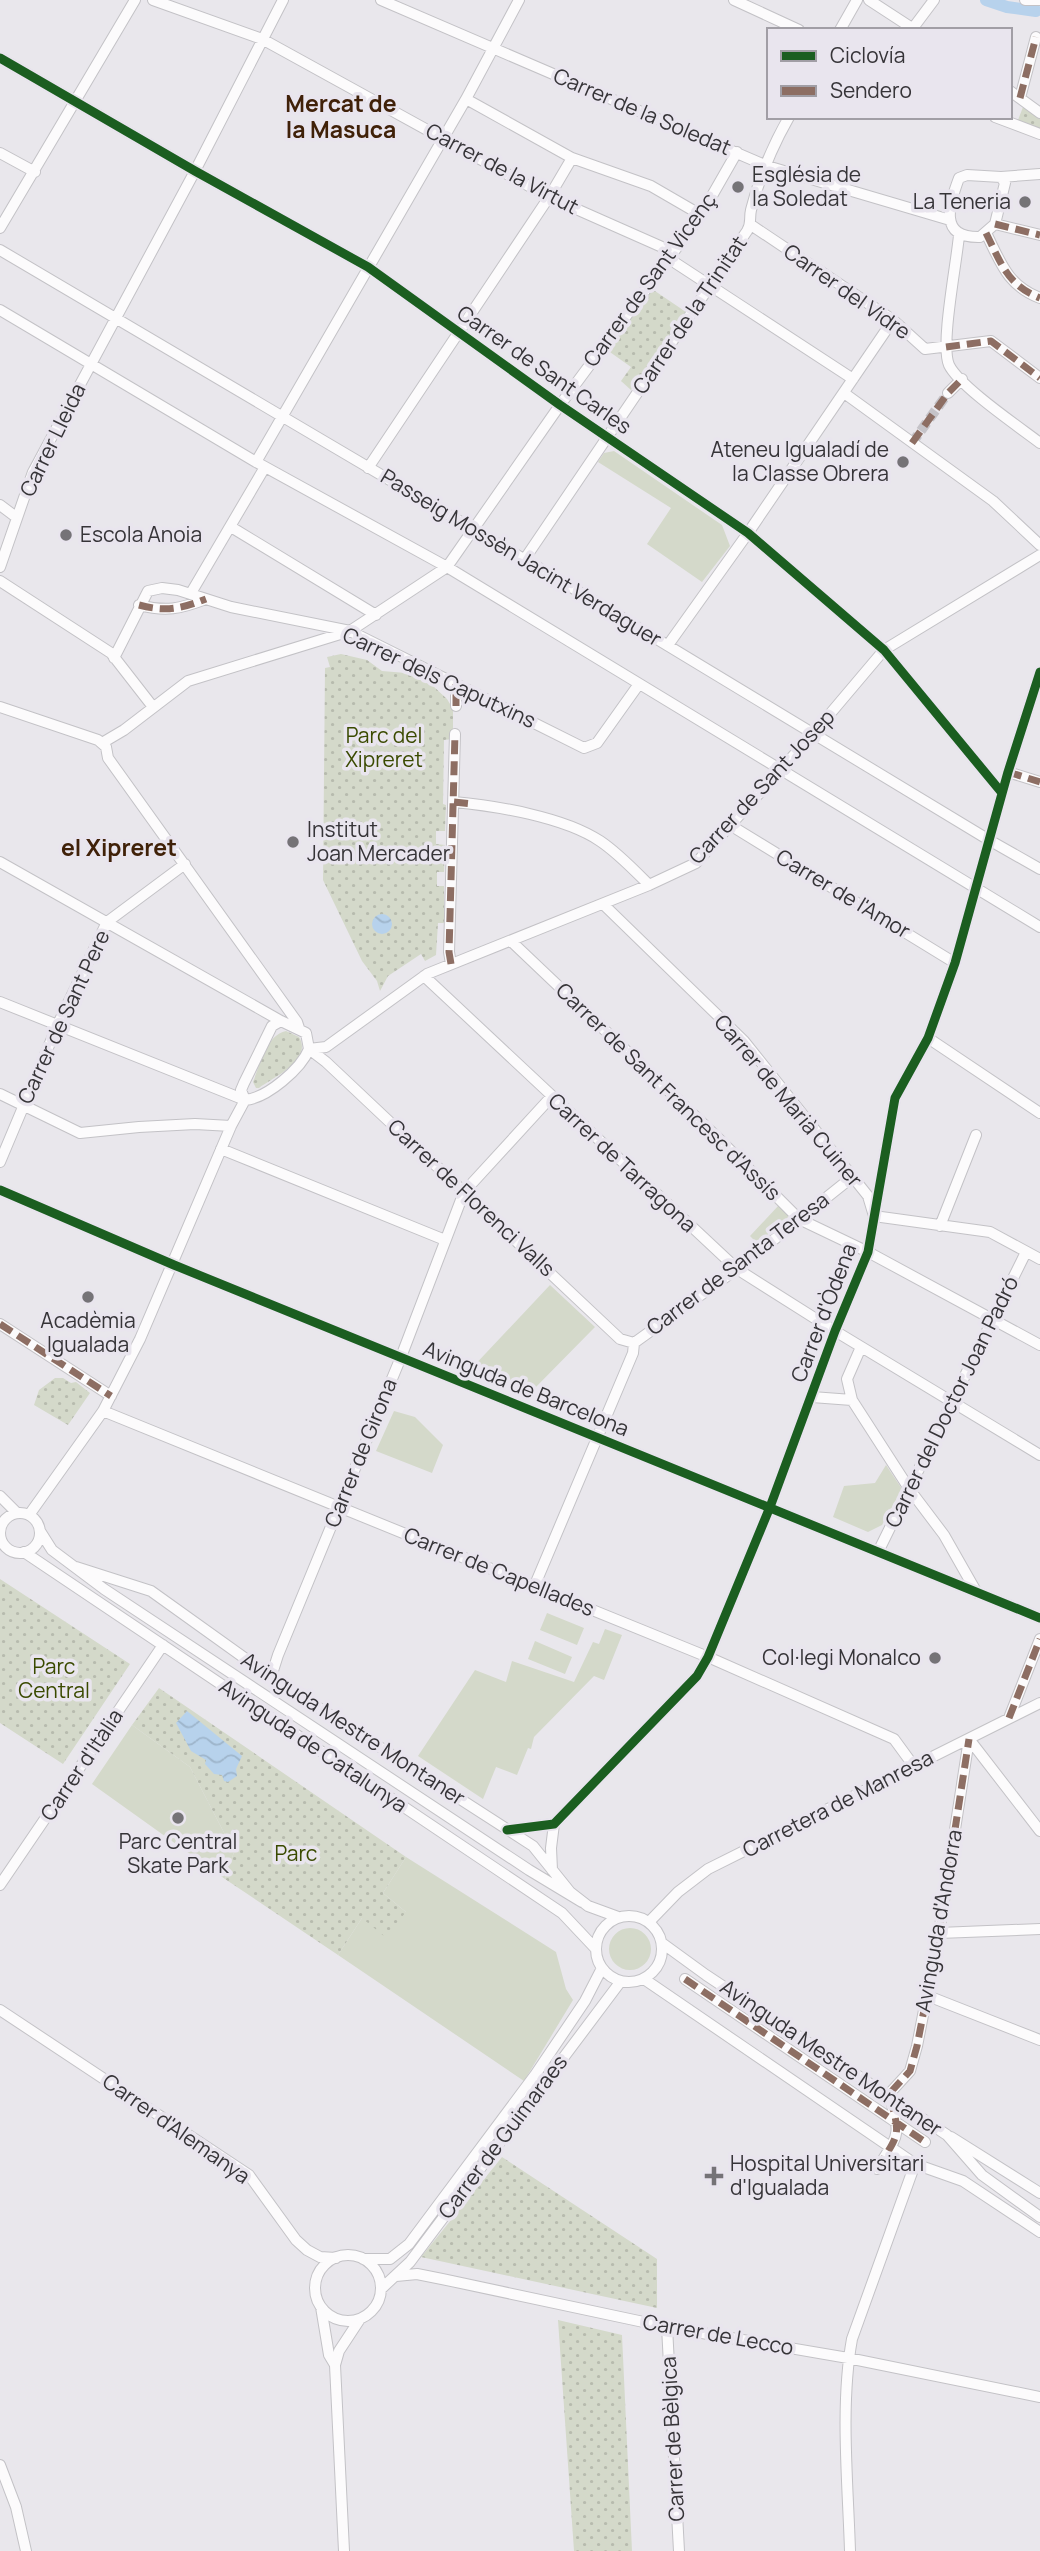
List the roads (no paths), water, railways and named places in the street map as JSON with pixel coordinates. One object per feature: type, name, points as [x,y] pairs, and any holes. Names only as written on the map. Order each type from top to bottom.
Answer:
[{"type":"street","points":[[0,228],[135,0]]},
{"type":"street","name":"Carrer de la Virtut","points":[[153,0],[262,39],[548,197],[662,247],[674,262],[853,379]]},
{"type":"street","name":"Carrer Lleida","points":[[0,567],[33,472],[195,172],[282,0]]},
{"type":"street","name":"Carrer de la Soledat","points":[[381,0],[767,166],[950,220]]},
{"type":"street","points":[[191,593],[231,527],[280,417],[466,99],[519,0]]},
{"type":"street","points":[[733,0],[795,28]]},
{"type":"street","points":[[842,28],[857,0]]},
{"type":"street","points":[[869,0],[912,28]]},
{"type":"street","points":[[915,28],[934,0]]},
{"type":"street","points":[[1025,0],[1039,0]]},
{"type":"street","points":[[1016,125],[1018,97],[1036,37]]},
{"type":"street","name":"Carrer de Sant Carles","points":[[0,58],[195,172],[368,267],[560,405],[748,533],[884,650],[1002,793]]},
{"type":"street","points":[[1018,97],[1040,113]]},
{"type":"street","points":[[466,99],[572,158],[651,186],[701,215]]},
{"type":"street","name":"Carrer de la Trinitat","points":[[524,560],[751,225],[750,213],[788,119]]},
{"type":"street","points":[[1000,119],[1040,134]]},
{"type":"street","name":"Carrer de Sant Vicenç","points":[[102,743],[188,681],[350,631],[447,567],[560,405],[669,254],[701,215],[737,152]]},
{"type":"street","points":[[0,153],[35,172]]},
{"type":"street","points":[[368,468],[572,158]]},
{"type":"street","points":[[1001,177],[1005,183],[995,224],[980,237],[959,235],[950,220],[951,203],[959,178],[967,175],[1001,177],[1023,173],[1040,174]]},
{"type":"street","points":[[995,224],[1040,235]]},
{"type":"street","name":"Carrer del Vidre","points":[[751,225],[893,320],[925,349],[946,347]]},
{"type":"street","points":[[986,233],[1010,279],[1018,288],[1040,298]]},
{"type":"street","points":[[959,235],[946,347],[950,366],[998,411],[1040,443]]},
{"type":"street","name":"Passeig Mossèn Jacint Verdaguer","points":[[0,250],[668,645],[1040,869]]},
{"type":"street","points":[[0,310],[260,465],[447,567],[1040,927]]},
{"type":"street","points":[[668,645],[893,320]]},
{"type":"street","points":[[946,347],[991,341],[1040,378]]},
{"type":"street","points":[[948,393],[962,379]]},
{"type":"street","points":[[844,393],[993,500],[1040,545]]},
{"type":"street","points":[[0,505],[16,517]]},
{"type":"street","points":[[231,527],[376,615]]},
{"type":"street","name":"Carrer de Sant Josep","points":[[309,1049],[326,1047],[424,976],[649,885],[696,863],[813,734],[884,650],[1040,555]]},
{"type":"street","points":[[0,581],[114,658],[153,707]]},
{"type":"street","name":"Carrer dels Caputxins","points":[[139,605],[148,591],[162,588],[191,593],[231,607],[350,631],[584,748],[597,743],[639,684]]},
{"type":"street","points":[[114,658],[139,605],[161,610],[184,607],[206,599]]},
{"type":"street","name":"Carrer d'Òdena","points":[[554,1824],[697,1675],[708,1657],[770,1507],[835,1331],[868,1252],[895,1098],[928,1038],[955,963],[1008,772],[1035,704],[1040,672]]},
{"type":"street","points":[[456,684],[456,706]]},
{"type":"street","points":[[0,707],[98,740],[106,747],[108,758],[298,1022],[299,1028]]},
{"type":"street","points":[[451,964],[449,952],[455,734]]},
{"type":"street","points":[[1008,772],[1040,782]]},
{"type":"street","points":[[454,802],[547,818],[582,831],[616,853],[649,885]]},
{"type":"street","name":"Carrer de l'Amor","points":[[730,825],[955,963]]},
{"type":"street","points":[[0,862],[281,1021],[299,1028],[306,1033],[309,1049],[299,1067],[279,1083],[260,1096],[245,1100],[0,1002]]},
{"type":"street","name":"Carrer de Sant Pere","points":[[0,1162],[58,1024],[107,922],[185,864]]},
{"type":"street","name":"Carrer de Marià Cuiner","points":[[603,904],[744,1041],[868,1196],[874,1216]]},
{"type":"street","name":"Carrer de Sant Francesc d'Assís","points":[[512,941],[799,1219],[868,1252],[1040,1345]]},
{"type":"street","name":"Carrer de Tarragona","points":[[424,976],[737,1269],[1040,1455]]},
{"type":"street","points":[[245,1100],[241,1090],[244,1083],[272,1026],[281,1021]]},
{"type":"street","points":[[928,1038],[1040,1113]]},
{"type":"street","name":"Carrer de Florenci Valls","points":[[309,1049],[620,1339],[634,1343]]},
{"type":"street","points":[[0,1094],[80,1133],[153,1126],[231,1126]]},
{"type":"street","name":"Carrer de Girona","points":[[271,1677],[401,1357],[464,1192],[552,1097]]},
{"type":"street","points":[[29,1515],[111,1396],[174,1265],[221,1149],[245,1100]]},
{"type":"street","points":[[940,1226],[976,1135]]},
{"type":"street","points":[[221,1149],[445,1240]]},
{"type":"street","name":"Carrer de Santa Teresa","points":[[534,1587],[633,1353],[634,1343],[737,1269],[852,1178]]},
{"type":"street","name":"Avinguda de Barcelona","points":[[0,1190],[174,1265],[1040,1619]]},
{"type":"street","points":[[874,1216],[990,1232],[1040,1259]]},
{"type":"street","name":"Carrer del Doctor Joan Padró","points":[[878,1552],[995,1320],[1026,1252]]},
{"type":"street","points":[[0,1324],[111,1396]]},
{"type":"street","points":[[861,1347],[847,1379],[852,1400],[910,1490],[944,1535],[977,1593]]},
{"type":"street","points":[[812,1396],[852,1400]]},
{"type":"street","name":"Carrer de Capellades","points":[[103,1411],[708,1657],[894,1739]]},
{"type":"street","points":[[0,1496],[9,1513]]},
{"type":"street","points":[[9,1513],[29,1515],[39,1525],[40,1531],[34,1547],[24,1552],[9,1549],[0,1536],[2,1524],[9,1513]]},
{"type":"street","name":"Avinguda de Catalunya","points":[[40,1531],[52,1550],[70,1566],[529,1870],[582,1902]]},
{"type":"street","name":"Avinguda de Catalunya","points":[[24,1552],[562,1913],[595,1948]]},
{"type":"street","name":"Avinguda Mestre Montaner","points":[[70,1566],[101,1573],[151,1591],[271,1677],[533,1846],[552,1873],[582,1902],[618,1917]]},
{"type":"street","points":[[1009,1718],[1040,1639]]},
{"type":"street","name":"Carrer d'Itàlia","points":[[0,1885],[163,1645]]},
{"type":"street","name":"Carretera de Manresa","points":[[649,1922],[678,1892],[708,1869],[1040,1703]]},
{"type":"street","points":[[894,1739],[913,1765]]},
{"type":"street","points":[[892,1776],[897,1759],[894,1739]]},
{"type":"street","points":[[969,1739],[1040,1831]]},
{"type":"street","name":"Avinguda d'Andorra","points":[[889,2094],[910,2071],[928,1996],[969,1739]]},
{"type":"street","points":[[507,1830],[554,1824],[552,1873]]},
{"type":"street","points":[[634,1916],[649,1922],[662,1942],[660,1961],[654,1971],[644,1979],[621,1981],[607,1974],[602,1968],[595,1948],[600,1932],[618,1917],[634,1916]]},
{"type":"street","points":[[939,1933],[1040,1929]]},
{"type":"street","name":"Avinguda Mestre Montaner","points":[[662,1942],[706,1975],[947,2135],[982,2175],[1040,2217]]},
{"type":"street","name":"Carrer de Guimaraes","points":[[363,2259],[390,2259],[409,2244],[535,2075],[585,2001],[602,1968]]},
{"type":"street","points":[[644,1979],[915,2164],[963,2181],[1040,2232]]},
{"type":"street","points":[[685,1979],[925,2142]]},
{"type":"street","name":"Carrer de Guimaraes","points":[[381,2289],[410,2263],[621,1981]]},
{"type":"street","points":[[928,1996],[1040,2040]]},
{"type":"street","name":"Carrer d'Alemanya","points":[[0,2010],[249,2175],[307,2250],[320,2257],[336,2258]]},
{"type":"street","points":[[877,2169],[896,2141],[897,2124],[889,2094]]},
{"type":"street","points":[[947,2135],[966,2144],[1040,2193]]},
{"type":"street","points":[[850,2551],[846,2390],[848,2358],[852,2339],[915,2164]]},
{"type":"street","points":[[335,2365],[329,2356],[321,2307],[315,2292],[317,2276],[323,2267],[336,2258],[350,2256],[363,2259],[378,2274],[381,2289],[379,2300],[373,2309],[360,2319],[339,2351],[335,2365],[344,2551]]},
{"type":"street","name":"Carrer de Lecco","points":[[396,2276],[417,2274],[439,2278],[667,2327],[848,2358],[1040,2397]]},
{"type":"street","points":[[321,2307],[330,2316],[341,2321],[360,2319]]},
{"type":"street","name":"Carrer de Bèlgica","points":[[667,2327],[679,2551]]},
{"type":"street","points":[[0,2465],[16,2507],[26,2551]]},
{"type":"water","points":[[382,914],[389,917],[392,924],[389,931],[382,934],[375,931],[372,924],[375,917]]},
{"type":"water","points":[[187,1711],[242,1756],[236,1769],[237,1776],[228,1782],[224,1781],[222,1775],[214,1774],[205,1764],[206,1760],[191,1751],[176,1723]]},
{"type":"waterway","points":[[986,0],[1007,7],[1036,11]]},
{"type":"tunnel","points":[[912,443],[948,393]]},
{"type":"place","name":"Església de la Soledat","points":[[738,187]]},
{"type":"place","name":"La Teneria","points":[[1025,202]]},
{"type":"place","name":"Ateneu Igualadí de la Classe Obrera","points":[[903,462]]},
{"type":"place","name":"Escola Anoia","points":[[66,535]]},
{"type":"place","name":"Institut Joan Mercader","points":[[293,842]]},
{"type":"place","name":"Acadèmia Igualada","points":[[88,1297]]},
{"type":"place","name":"Col·legi Monalco","points":[[935,1658]]},
{"type":"place","name":"Parc Central Skate Park","points":[[178,1818]]},
{"type":"place","name":"Hospital Universitari d'Igualada","points":[[714,2176]]},
{"type":"district","name":"Mercat de la Masuca","points":[[341,117]]},
{"type":"district","name":"el Xipreret","points":[[119,848]]},
{"type":"park label","name":"Parc del Xipreret","points":[[384,748]]},
{"type":"park label","name":"Parc Central","points":[[54,1679]]},
{"type":"park label","name":"Parc","points":[[296,1854]]}]
